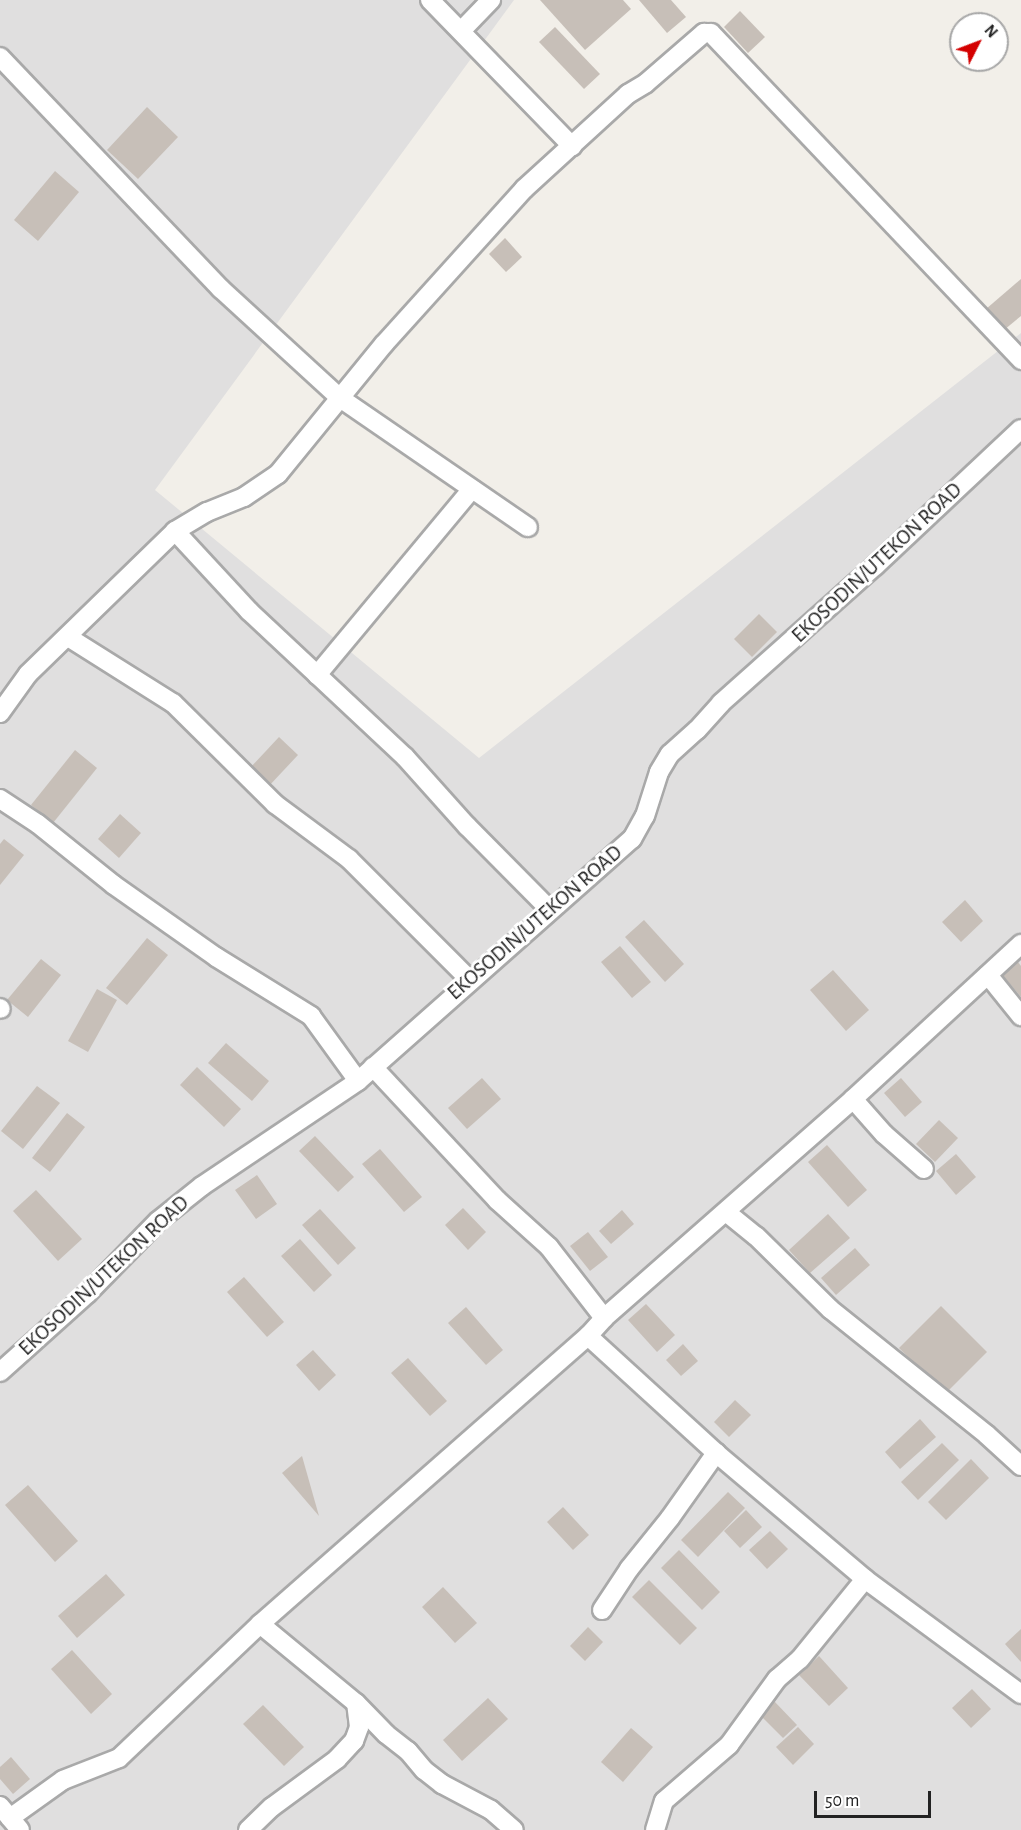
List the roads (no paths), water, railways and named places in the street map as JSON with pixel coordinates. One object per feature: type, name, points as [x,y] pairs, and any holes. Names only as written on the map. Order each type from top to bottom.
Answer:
[{"type":"street","points":[[430,0],[462,30],[572,146]]},
{"type":"street","points":[[462,30],[491,0]]},
{"type":"street","points":[[0,713],[28,674],[175,531],[207,512],[244,497],[278,474],[384,344],[509,204],[628,94],[646,83],[702,35],[711,33],[1021,360]]},
{"type":"street","points":[[0,57],[221,289],[340,398],[528,527]]},
{"type":"street","name":"EKOSODIN/UTEKON ROAD","points":[[0,1372],[87,1294],[158,1221],[202,1186],[358,1081],[632,839],[645,816],[659,772],[670,754],[697,730],[721,703],[875,566],[1021,429]]},
{"type":"street","points":[[317,675],[472,489]]},
{"type":"street","points":[[175,531],[249,611],[405,756],[467,826],[550,910]]},
{"type":"street","points":[[68,637],[173,703],[275,804],[348,859],[470,980]]},
{"type":"street","points":[[0,799],[216,957],[311,1016],[358,1081]]},
{"type":"street","points":[[10,1818],[63,1780],[119,1758],[260,1624],[588,1336],[604,1318],[853,1099],[1021,944]]},
{"type":"street","points":[[988,975],[1021,1016]]},
{"type":"street","points":[[373,1067],[498,1200],[549,1247],[604,1318]]},
{"type":"street","points":[[853,1099],[884,1134],[924,1169]]},
{"type":"street","points":[[726,1212],[756,1236],[830,1309],[987,1435],[1021,1466]]},
{"type":"street","points":[[588,1336],[716,1453],[865,1579],[1021,1694]]},
{"type":"street","points":[[602,1610],[629,1569],[670,1518],[716,1453]]},
{"type":"street","points":[[655,1830],[664,1801],[729,1745],[777,1679],[821,1635],[865,1579]]},
{"type":"street","points":[[260,1624],[356,1703],[386,1734],[408,1751],[424,1770],[442,1784],[491,1810],[514,1830]]},
{"type":"street","points":[[248,1830],[280,1801],[337,1759],[354,1741],[359,1727],[356,1703]]}]
